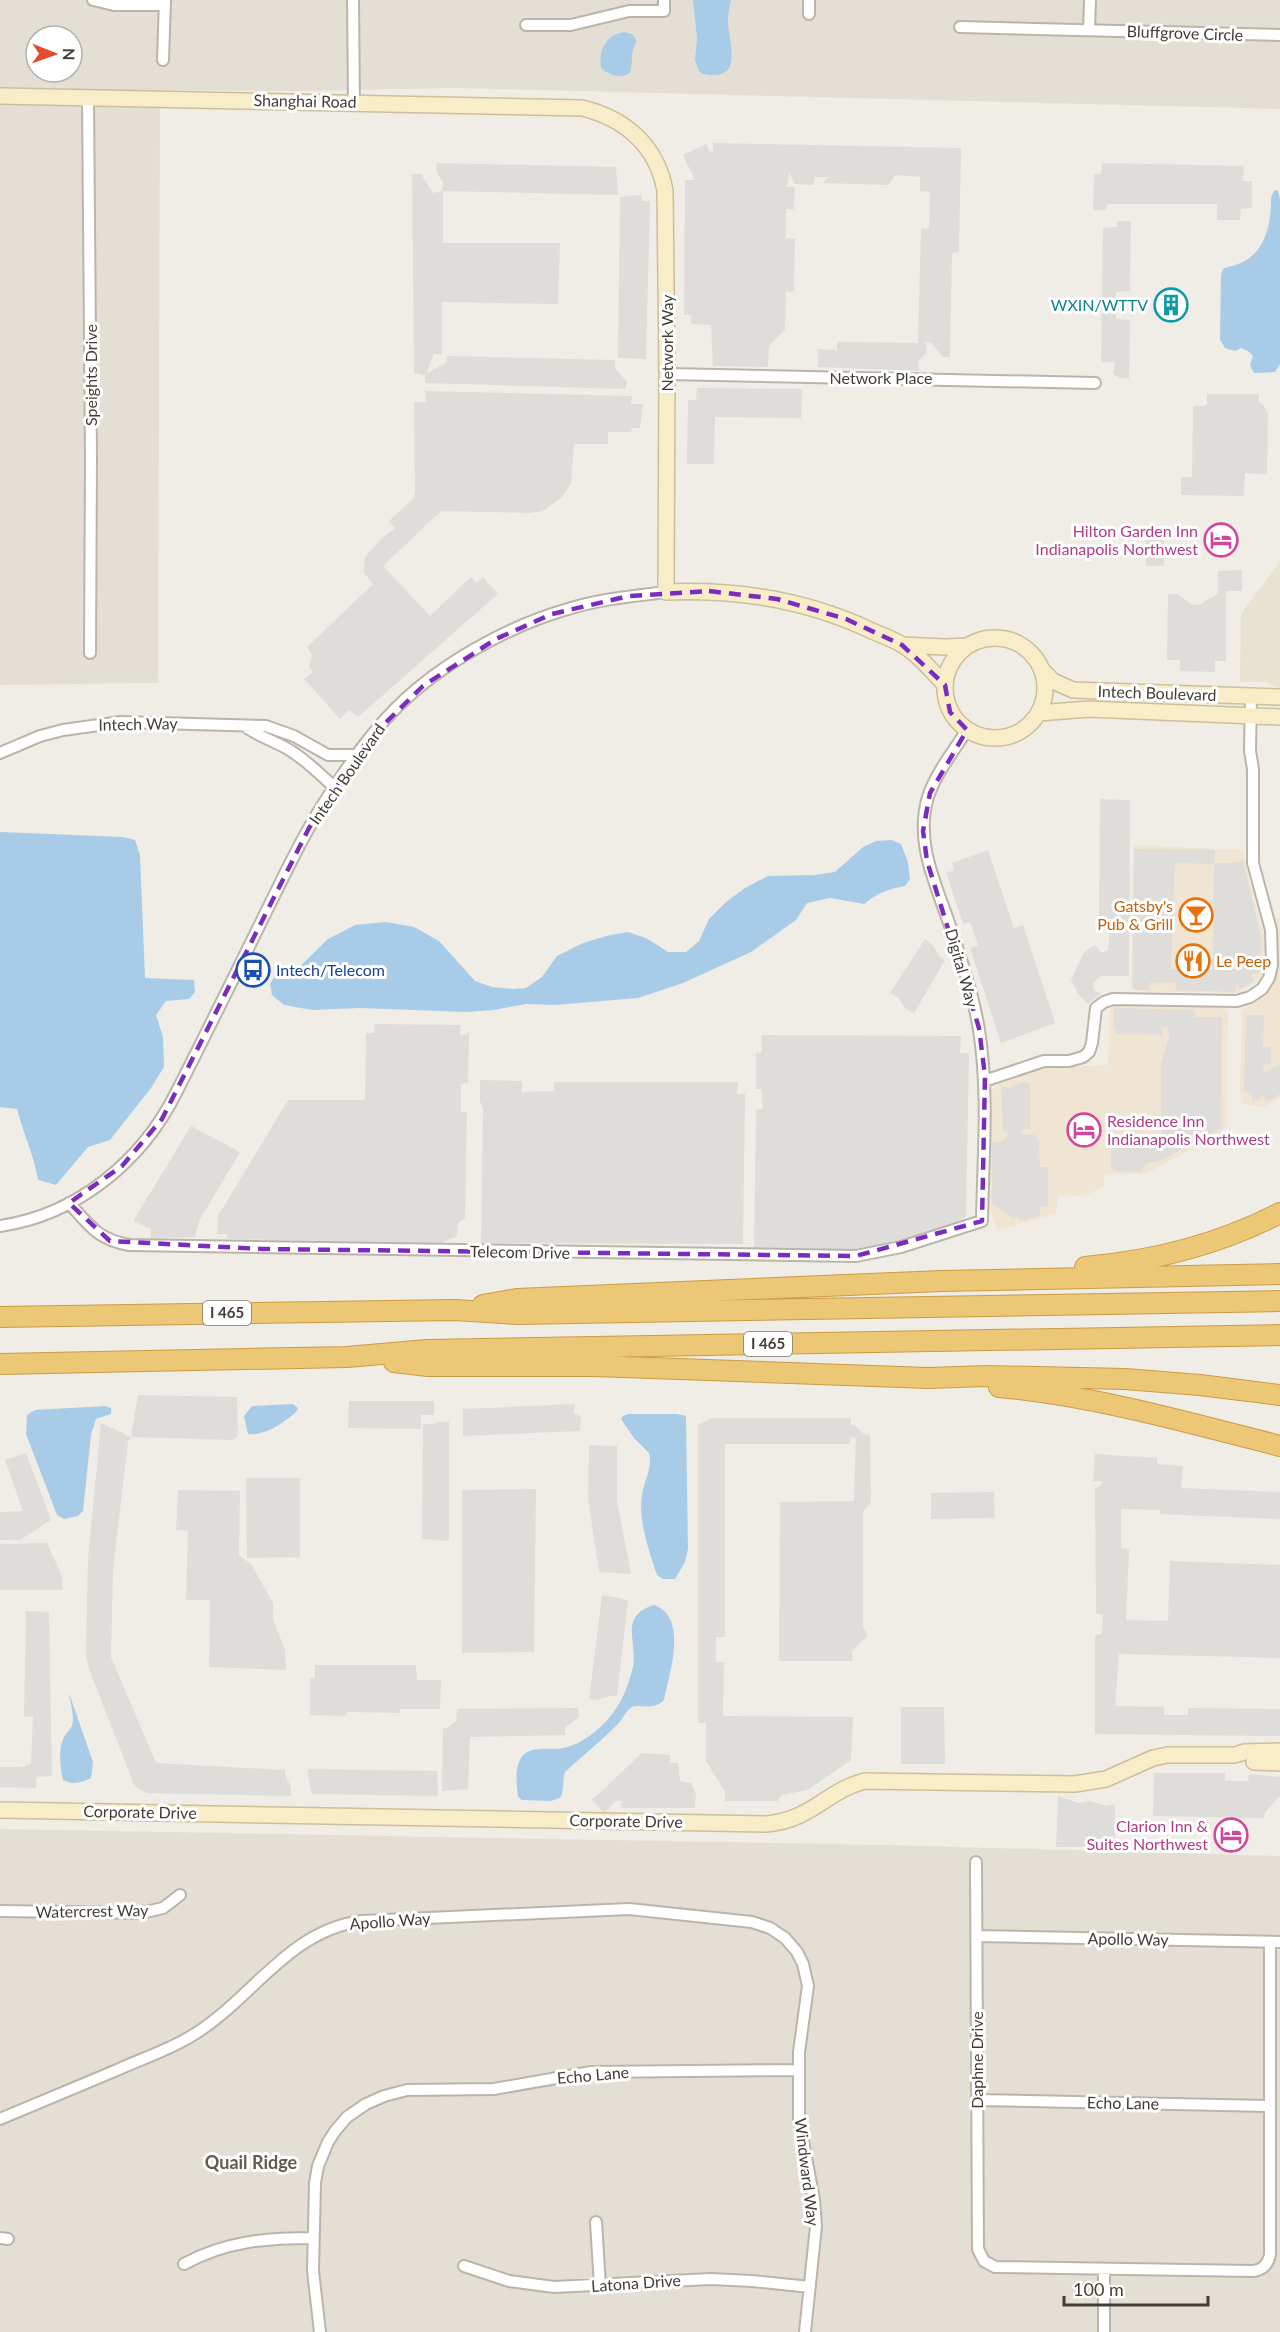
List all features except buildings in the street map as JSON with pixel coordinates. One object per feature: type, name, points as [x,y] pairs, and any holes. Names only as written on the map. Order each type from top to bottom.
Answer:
[{"type":"highway","points":[[942,1281],[1000,1273],[1104,1265],[1158,1257],[1214,1242],[1280,1213]]},
{"type":"highway","points":[[455,1310],[517,1299],[942,1281],[1280,1274]]},
{"type":"highway","name":"I 465","points":[[0,1317],[455,1310],[518,1314],[1280,1301]]},
{"type":"highway","name":"I 465","points":[[0,1364],[347,1357],[439,1350],[1280,1335]]},
{"type":"highway","points":[[347,1357],[428,1366],[596,1366],[928,1378],[988,1376],[1125,1379],[1280,1395]]},
{"type":"highway","points":[[928,1378],[1066,1396],[1119,1406],[1280,1446]]},
{"type":"street","points":[[93,0],[114,4],[165,3],[163,60]]},
{"type":"street","points":[[353,0],[354,102]]},
{"type":"street","points":[[809,0],[809,15]]},
{"type":"street","points":[[1089,30],[1090,0]]},
{"type":"street","points":[[526,25],[571,25],[664,5]]},
{"type":"street","name":"Bluffgrove Circle","points":[[960,27],[1280,35]]},
{"type":"street","name":"Shanghai Road","points":[[0,96],[582,108],[609,116]]},
{"type":"street","name":"Speights Drive","points":[[88,98],[90,652]]},
{"type":"street","name":"Network Way","points":[[609,116],[631,129],[644,143],[656,163],[664,187],[667,374],[666,592]]},
{"type":"street","name":"Network Place","points":[[667,374],[1095,383]]},
{"type":"street","name":"Intech Boulevard","points":[[1,1226],[28,1220],[69,1203],[91,1190],[122,1166],[141,1147],[162,1119],[309,828],[334,787],[390,714],[416,691],[454,664],[496,639],[536,620],[611,598],[666,592],[726,592],[794,603],[846,619],[902,645],[925,663],[945,685]]},
{"type":"street","points":[[988,638],[1011,640],[1031,653],[1041,669],[1045,693],[1038,713],[1023,730],[1005,738],[985,738],[967,730],[950,712],[945,685],[952,662],[967,646],[988,638]]},
{"type":"street","name":"Intech Boulevard","points":[[902,645],[967,646]]},
{"type":"street","name":"Intech Boulevard","points":[[1041,669],[1053,681],[1073,690],[1280,697]]},
{"type":"street","points":[[984,1081],[1044,1061],[1069,1061],[1083,1057],[1089,1052],[1092,1044],[1096,1008],[1104,1002],[1113,999],[1237,1001],[1255,995],[1266,983],[1272,965],[1271,930],[1253,863],[1251,696]]},
{"type":"street","name":"Intech Boulevard","points":[[1038,713],[1089,709],[1280,717]]},
{"type":"street","name":"Intech Way","points":[[0,753],[40,736],[96,724],[121,722],[266,726],[280,730],[328,755],[357,755]]},
{"type":"street","points":[[245,725],[255,734],[295,753],[334,787]]},
{"type":"street","name":"Digital Way","points":[[967,730],[937,777],[930,793],[925,810],[923,831],[927,861],[957,948],[979,1028],[984,1081],[982,1221]]},
{"type":"street","name":"Telecom Drive","points":[[69,1203],[94,1231],[110,1242],[129,1245],[262,1249],[856,1257],[901,1247],[982,1221]]},
{"type":"street","name":"Corporate Drive","points":[[0,1810],[766,1824],[802,1816],[848,1786],[865,1780],[1085,1783],[1106,1779],[1153,1758],[1168,1755],[1235,1755],[1244,1752],[1280,1751]]},
{"type":"street","name":"Corporate Drive","points":[[1235,1755],[1246,1762],[1280,1763]]},
{"type":"street","name":"Daphne Drive","points":[[976,1862],[978,2249],[981,2258],[990,2265],[998,2267],[1104,2269]]},
{"type":"street","name":"Watercrest Way","points":[[0,1911],[141,1913],[163,1908],[180,1895]]},
{"type":"street","name":"Apollo Way","points":[[0,2119],[187,2038],[220,2016],[299,1944],[325,1930],[344,1924],[373,1920],[630,1909],[757,1923],[778,1932],[791,1945]]},
{"type":"street","name":"Apollo Way","points":[[977,1936],[1275,1942]]},
{"type":"street","points":[[1104,2332],[1104,2269],[1253,2271],[1265,2266],[1270,2255],[1269,2106],[1275,1942]]},
{"type":"street","name":"Windward Way","points":[[791,1945],[803,1964],[808,1986],[800,2040],[799,2120],[816,2226],[805,2332]]},
{"type":"street","name":"Echo Lane","points":[[320,2332],[313,2271],[315,2183],[320,2158],[328,2142],[338,2127],[354,2111],[388,2094],[410,2090],[499,2089],[591,2072],[799,2070]]},
{"type":"street","name":"Echo Lane","points":[[977,2100],[1269,2106]]},
{"type":"street","points":[[596,2222],[600,2286]]},
{"type":"street","points":[[184,2264],[220,2247],[247,2241],[313,2238]]},
{"type":"street","name":"Latona Drive","points":[[464,2266],[501,2279],[563,2288],[710,2279],[810,2288]]},
{"type":"highlighted area","points":[[709,591],[777,599],[846,619],[902,645],[945,685],[950,712],[967,730],[930,793],[923,831],[927,861],[979,1028],[985,1076],[982,1221],[856,1256],[262,1249],[110,1241],[69,1203],[122,1166],[162,1119],[309,828],[367,741],[423,686],[496,639],[552,614],[629,596]]},
{"type":"shaded area","points":[[0,0],[1280,0],[1280,109],[455,88],[297,91],[0,90]]},
{"type":"shaded area","points":[[0,103],[160,108],[158,683],[0,685]]},
{"type":"shaded area","points":[[713,143],[961,148],[959,252],[952,253],[950,357],[943,357],[930,342],[924,343],[927,352],[918,362],[919,371],[818,367],[818,349],[837,350],[837,342],[918,343],[921,229],[929,228],[930,192],[920,191],[920,177],[895,175],[888,185],[822,183],[829,177],[815,177],[813,185],[795,184],[789,173],[787,187],[795,187],[794,209],[786,209],[786,238],[795,239],[794,291],[786,292],[785,330],[769,346],[768,367],[713,366],[711,325],[691,324],[691,315],[684,315],[685,180],[695,180],[683,155],[706,144],[710,152],[713,151]]},
{"type":"shaded area","points":[[437,163],[616,167],[618,195],[443,191],[443,243],[560,243],[558,304],[442,302],[442,354],[434,354],[426,374],[447,362],[447,356],[615,360],[615,368],[627,382],[625,389],[425,383],[425,375],[414,373],[412,174],[421,174],[433,193],[442,191],[443,183],[436,171]]},
{"type":"shaded area","points":[[1102,163],[1244,166],[1243,181],[1252,181],[1252,208],[1241,209],[1240,220],[1217,220],[1217,204],[1107,204],[1106,210],[1093,210],[1094,174],[1101,174]]},
{"type":"shaded area","points":[[641,195],[642,201],[650,201],[646,359],[618,358],[620,197]]},
{"type":"shaded area","points":[[1117,221],[1131,221],[1130,291],[1116,292],[1116,319],[1130,320],[1129,378],[1120,378],[1113,374],[1115,362],[1101,362],[1103,228],[1117,227]]},
{"type":"shaded area","points":[[697,388],[802,389],[801,418],[715,417],[714,464],[687,464],[688,400],[696,400]]},
{"type":"shaded area","points":[[425,391],[632,396],[631,404],[643,404],[640,428],[632,428],[631,432],[608,432],[608,444],[574,444],[571,483],[562,497],[543,511],[530,513],[441,511],[383,566],[430,616],[471,577],[477,583],[483,577],[498,594],[358,717],[349,710],[340,719],[304,679],[313,672],[309,667],[312,655],[307,647],[373,584],[364,573],[365,557],[382,538],[395,528],[389,521],[413,499],[415,492],[414,402],[426,402]]},
{"type":"shaded area","points":[[1207,394],[1259,394],[1259,403],[1268,413],[1267,474],[1245,473],[1244,496],[1181,495],[1181,477],[1192,477],[1193,406],[1207,404]]},
{"type":"shaded area","points":[[1146,540],[1164,540],[1164,566],[1146,566]]},
{"type":"shaded area","points":[[1280,562],[1280,688],[1265,682],[1240,682],[1241,614]]},
{"type":"shaded area","points":[[1242,570],[1242,591],[1226,591],[1226,661],[1215,661],[1215,672],[1180,671],[1180,660],[1167,660],[1168,594],[1178,594],[1191,604],[1199,605],[1218,594],[1218,571]]},
{"type":"shaded area","points":[[1100,799],[1130,800],[1129,976],[1101,976],[1093,983],[1094,990],[1101,993],[1088,1004],[1078,994],[1071,980],[1084,952],[1095,945],[1101,953],[1108,950],[1110,926],[1099,924]]},
{"type":"shaded area","points":[[1135,845],[1242,850],[1264,937],[1263,973],[1253,983],[1237,993],[1135,991],[1131,988],[1133,849]]},
{"type":"shaded area","points":[[1134,849],[1215,850],[1214,863],[1236,863],[1243,860],[1261,938],[1260,973],[1250,974],[1254,980],[1241,989],[1236,984],[1235,992],[1176,990],[1176,982],[1149,983],[1149,990],[1133,989]],"holes":[[[1175,863],[1214,864],[1213,969],[1171,969]]]},
{"type":"shaded area","points":[[988,850],[1014,928],[1023,925],[1055,1023],[1001,1043],[970,948],[978,945],[970,922],[963,924],[946,872],[954,871],[952,863]]},
{"type":"shaded area","points":[[1275,918],[1280,918],[1280,1097],[1263,1107],[1243,1104],[1240,1090],[1242,1010],[1261,999],[1270,987],[1278,959]]},
{"type":"shaded area","points":[[925,939],[945,960],[914,1013],[905,1008],[898,997],[890,993]]},
{"type":"shaded area","points":[[1114,1004],[1219,1007],[1228,1011],[1226,1126],[1220,1133],[1146,1174],[1105,1174],[1103,1187],[1084,1196],[1058,1195],[1056,1214],[997,1230],[989,1206],[992,1090],[999,1084],[1037,1069],[1108,1065],[1110,1010]]},
{"type":"shaded area","points":[[1114,1008],[1194,1010],[1195,1017],[1222,1017],[1221,1128],[1162,1160],[1145,1164],[1142,1172],[1115,1171],[1111,1167],[1111,1144],[1161,1145],[1161,1064],[1169,1037],[1168,1027],[1162,1027],[1162,1035],[1117,1034],[1114,1027]]},
{"type":"shaded area","points":[[1246,1015],[1264,1015],[1263,1047],[1271,1047],[1271,1064],[1263,1065],[1264,1072],[1280,1064],[1280,1094],[1267,1101],[1261,1094],[1259,1100],[1252,1101],[1252,1093],[1244,1092]]},
{"type":"shaded area","points":[[375,1024],[461,1025],[460,1035],[469,1034],[468,1083],[461,1084],[461,1112],[467,1112],[465,1218],[458,1223],[457,1236],[441,1243],[227,1239],[227,1234],[217,1234],[218,1216],[288,1100],[365,1100],[366,1033],[374,1033]]},
{"type":"shaded area","points":[[761,1035],[961,1036],[960,1053],[969,1053],[966,1217],[947,1227],[895,1243],[850,1250],[754,1248],[756,1110],[763,1109],[761,1089],[756,1089],[756,1053],[762,1052]]},
{"type":"shaded area","points":[[480,1080],[522,1081],[522,1092],[554,1091],[554,1082],[738,1082],[737,1094],[745,1094],[743,1244],[481,1243],[483,1109],[480,1101]]},
{"type":"shaded area","points":[[1022,1082],[1030,1083],[1030,1129],[1021,1129],[1021,1134],[1035,1135],[1039,1143],[1040,1167],[1048,1167],[1048,1206],[1039,1207],[1041,1215],[1020,1221],[1018,1216],[1013,1219],[997,1206],[992,1205],[992,1142],[1001,1143],[1010,1132],[1003,1131],[1001,1087],[1010,1088]]},
{"type":"shaded area","points":[[191,1126],[240,1152],[199,1221],[195,1237],[151,1238],[151,1229],[133,1221]]},
{"type":"shaded area","points":[[138,1395],[237,1397],[238,1436],[232,1440],[131,1437]]},
{"type":"shaded area","points":[[349,1401],[434,1401],[434,1415],[421,1415],[421,1429],[348,1428]]},
{"type":"shaded area","points":[[575,1404],[574,1413],[581,1417],[580,1431],[463,1436],[463,1409]]},
{"type":"shaded area","points":[[711,1418],[851,1418],[851,1425],[856,1426],[865,1435],[870,1434],[871,1502],[863,1512],[863,1628],[868,1635],[852,1651],[853,1661],[779,1661],[780,1502],[854,1501],[856,1438],[851,1437],[849,1444],[725,1444],[725,1637],[716,1637],[716,1662],[724,1662],[723,1716],[853,1717],[851,1760],[808,1790],[781,1795],[778,1801],[725,1801],[725,1792],[706,1761],[706,1723],[698,1723],[698,1425]]},
{"type":"shaded area","points":[[437,1422],[449,1422],[449,1541],[422,1539],[423,1424],[436,1424]]},
{"type":"shaded area","points":[[101,1423],[131,1437],[128,1442],[113,1570],[111,1657],[156,1763],[285,1770],[291,1787],[291,1796],[147,1793],[135,1787],[89,1669],[86,1653],[88,1559]]},
{"type":"shaded area","points":[[589,1445],[617,1446],[617,1501],[631,1574],[599,1572],[588,1498]]},
{"type":"shaded area","points":[[26,1453],[51,1520],[20,1540],[0,1540],[0,1512],[23,1511],[5,1460]]},
{"type":"shaded area","points":[[1095,1454],[1157,1458],[1157,1464],[1183,1466],[1181,1488],[1280,1492],[1280,1519],[1160,1514],[1160,1510],[1121,1509],[1121,1548],[1129,1549],[1126,1620],[1168,1621],[1170,1561],[1280,1565],[1280,1658],[1119,1654],[1115,1706],[1164,1707],[1164,1715],[1188,1715],[1188,1708],[1280,1709],[1280,1736],[1095,1734],[1095,1635],[1102,1634],[1103,1615],[1096,1614],[1095,1489],[1103,1481],[1093,1481]]},
{"type":"shaded area","points":[[246,1478],[300,1478],[300,1557],[247,1558]]},
{"type":"shaded area","points":[[536,1489],[534,1652],[462,1653],[462,1490]]},
{"type":"shaded area","points":[[178,1490],[240,1491],[239,1555],[251,1564],[273,1603],[273,1619],[285,1650],[286,1670],[209,1667],[210,1600],[186,1600],[188,1531],[176,1530]]},
{"type":"shaded area","points":[[994,1492],[995,1518],[931,1519],[931,1493]]},
{"type":"shaded area","points":[[47,1543],[62,1576],[63,1590],[0,1590],[0,1544]]},
{"type":"shaded area","points":[[602,1595],[628,1600],[617,1696],[598,1700],[589,1699]]},
{"type":"shaded area","points":[[26,1611],[49,1612],[52,1776],[37,1777],[36,1788],[0,1787],[0,1767],[22,1767],[31,1764],[33,1716],[24,1717]]},
{"type":"shaded area","points":[[315,1665],[416,1665],[417,1680],[441,1680],[440,1709],[400,1709],[400,1713],[347,1712],[346,1716],[310,1715],[310,1678],[315,1678]]},
{"type":"shaded area","points":[[901,1707],[944,1707],[945,1764],[901,1764]]},
{"type":"shaded area","points":[[578,1708],[579,1717],[565,1728],[565,1735],[470,1737],[468,1789],[442,1791],[443,1728],[448,1728],[456,1721],[457,1709]]},
{"type":"shaded area","points":[[642,1753],[670,1755],[670,1763],[678,1763],[680,1781],[691,1783],[696,1794],[695,1808],[621,1808],[622,1801],[616,1801],[604,1813],[592,1800]]},
{"type":"shaded area","points":[[308,1769],[437,1771],[438,1796],[312,1794]]},
{"type":"shaded area","points":[[1154,1773],[1225,1773],[1225,1781],[1248,1781],[1249,1774],[1280,1777],[1280,1796],[1265,1812],[1264,1818],[1153,1816]]},
{"type":"shaded area","points":[[1058,1796],[1079,1803],[1091,1801],[1106,1806],[1115,1804],[1115,1847],[1056,1847]]},
{"type":"shaded area","points":[[0,1829],[888,1845],[1280,1856],[1280,2332],[0,2332]]},
{"type":"water","points":[[693,0],[731,0],[728,19],[732,58],[725,72],[716,75],[703,74],[699,71],[695,60],[697,38]]},
{"type":"water","points":[[625,32],[632,34],[637,41],[633,50],[630,73],[615,76],[601,68],[602,50],[613,36]]},
{"type":"water","points":[[1275,190],[1278,191],[1280,200],[1280,364],[1275,372],[1254,373],[1250,365],[1253,356],[1248,351],[1241,348],[1235,351],[1225,348],[1220,340],[1221,274],[1224,268],[1245,261],[1259,248],[1270,220],[1272,197]]},
{"type":"water","points":[[0,832],[123,837],[135,840],[140,855],[145,978],[194,980],[195,992],[189,999],[166,1001],[156,1015],[163,1037],[164,1067],[151,1088],[110,1140],[88,1147],[56,1185],[38,1180],[17,1109],[0,1107]]},
{"type":"water","points":[[892,840],[901,844],[908,862],[910,879],[905,886],[883,892],[864,904],[830,898],[807,903],[796,920],[751,952],[683,983],[638,998],[555,1005],[526,1004],[467,1012],[360,1008],[312,1010],[284,1005],[272,995],[270,984],[276,974],[295,971],[328,939],[355,925],[386,922],[414,927],[439,941],[475,981],[492,987],[514,989],[526,988],[542,977],[557,956],[583,943],[610,935],[628,932],[646,938],[668,952],[686,952],[699,941],[709,919],[745,888],[768,876],[815,875],[835,872],[863,847],[876,841]]},
{"type":"water","points":[[293,1404],[298,1408],[296,1412],[280,1424],[268,1431],[248,1434],[244,1416],[252,1406]]},
{"type":"water","points":[[105,1406],[111,1408],[111,1414],[96,1419],[91,1435],[83,1511],[78,1516],[64,1519],[57,1515],[26,1434],[27,1415],[35,1410]]},
{"type":"water","points":[[628,1414],[686,1416],[688,1549],[685,1562],[675,1579],[663,1579],[657,1575],[648,1546],[641,1505],[650,1458],[649,1453],[634,1438],[621,1419]]},
{"type":"water","points":[[654,1605],[665,1611],[674,1633],[672,1662],[664,1700],[654,1706],[636,1706],[629,1709],[618,1724],[565,1772],[560,1798],[551,1801],[522,1800],[518,1797],[517,1769],[522,1757],[533,1750],[565,1747],[589,1737],[617,1708],[633,1667],[633,1623],[636,1616],[643,1610]]},
{"type":"water","points":[[69,1693],[93,1762],[91,1778],[77,1783],[63,1780],[60,1764],[62,1742],[73,1722]]},
{"type":"place","name":"WXIN/WTTV","points":[[1171,305]]},
{"type":"place","name":"Hilton Garden Inn Indianapolis Northwest","points":[[1221,540]]},
{"type":"place","name":"Gatsby's Pub & Grill","points":[[1196,915]]},
{"type":"place","name":"Le Peep","points":[[1193,961]]},
{"type":"place","name":"Intech/Telecom","points":[[253,970]]},
{"type":"place","name":"Residence Inn Indianapolis Northwest","points":[[1084,1130]]},
{"type":"place","name":"Clarion Inn & Suites Northwest","points":[[1231,1835]]},
{"type":"district","name":"Quail Ridge","points":[[251,2163]]}]
